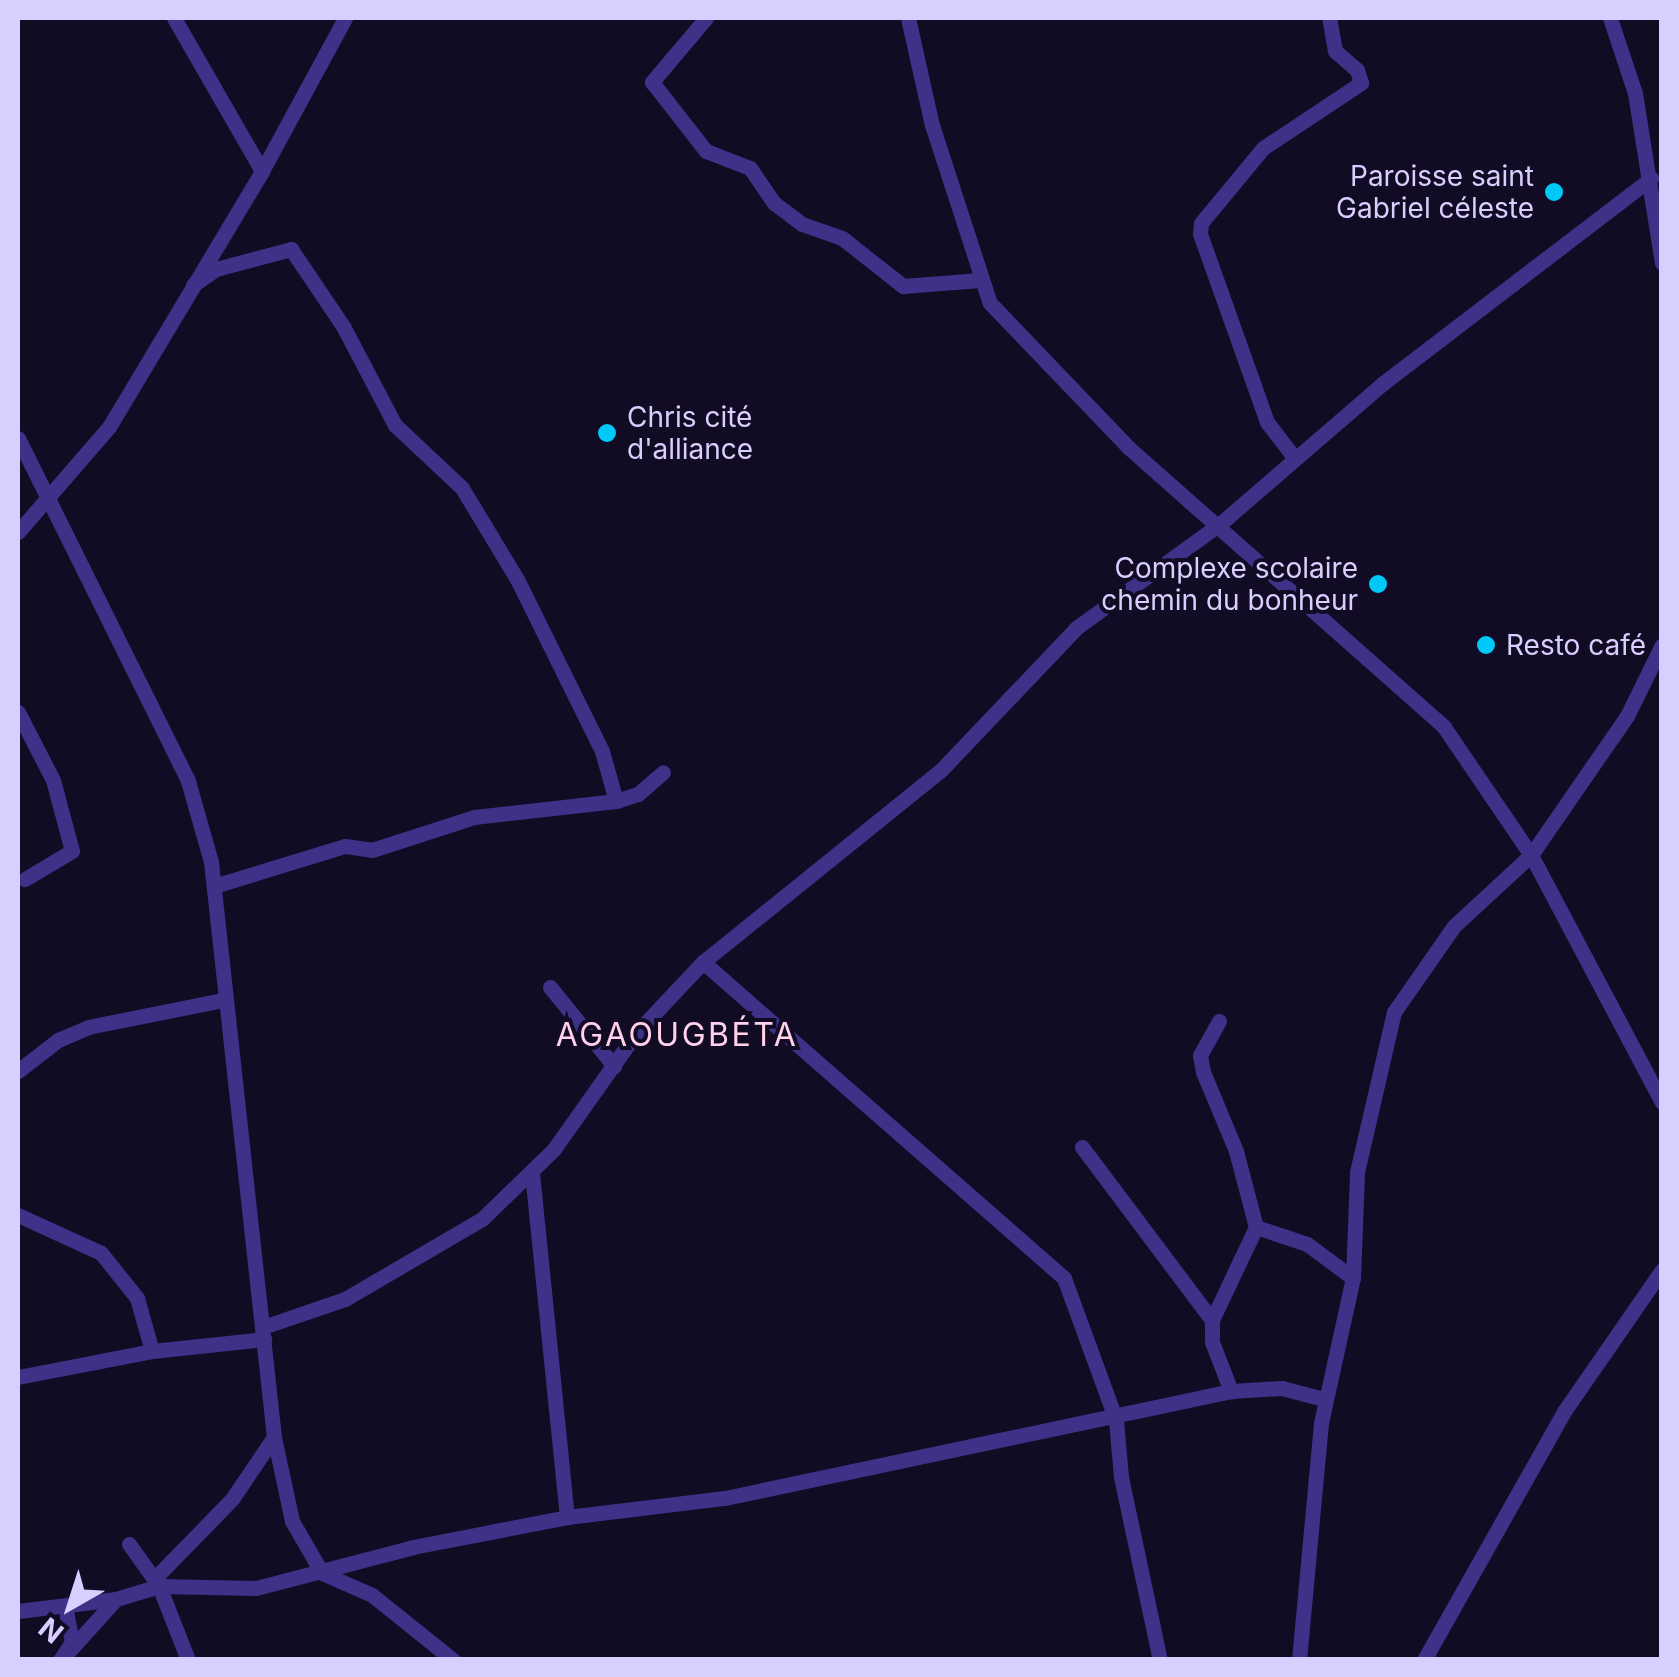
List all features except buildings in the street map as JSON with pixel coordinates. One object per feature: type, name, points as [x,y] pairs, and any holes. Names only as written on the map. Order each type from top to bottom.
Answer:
[{"type":"street","points":[[174,18],[262,171]]},
{"type":"street","points":[[706,18],[652,82],[706,151],[750,168],[774,203],[802,224],[842,238],[904,286],[980,280]]},
{"type":"street","points":[[908,18],[980,280],[1012,328],[1129,448],[1221,523],[1444,727],[1530,855],[1662,1102]]},
{"type":"street","points":[[1293,456],[1266,422],[1200,234],[1201,223],[1263,148],[1361,84],[1357,70],[1335,51],[1328,18]]},
{"type":"street","points":[[1610,18],[1635,93],[1662,263]]},
{"type":"street","points":[[18,532],[109,426],[262,171],[343,19]]},
{"type":"street","points":[[18,1377],[263,1333],[345,1299],[434,1252],[532,1173],[614,1066],[703,962],[941,770],[1076,628],[1221,523],[1293,456],[1650,178]]},
{"type":"street","points":[[192,285],[216,269],[291,249],[343,326],[395,426],[462,488],[517,579],[602,751],[616,801]]},
{"type":"street","points":[[18,438],[188,781],[214,886],[222,1000],[236,1069],[274,1437],[292,1521],[322,1573],[372,1595],[453,1660]]},
{"type":"street","points":[[1299,1660],[1324,1399],[1353,1278],[1357,1172],[1394,1012],[1454,926],[1530,855],[1627,716],[1662,644]]},
{"type":"street","points":[[18,712],[53,780],[72,851],[25,879]]},
{"type":"street","points":[[214,886],[344,846],[372,850],[474,817],[616,801],[638,794],[663,772]]},
{"type":"street","points":[[703,962],[1052,1264],[1078,1308],[1116,1420],[1121,1477],[1160,1660]]},
{"type":"street","points":[[550,987],[614,1066]]},
{"type":"street","points":[[18,1071],[88,1027],[222,1000]]},
{"type":"street","points":[[1219,1021],[1200,1055],[1203,1072],[1236,1151],[1256,1227],[1212,1320],[1212,1342],[1231,1391]]},
{"type":"street","points":[[1082,1147],[1212,1320]]},
{"type":"street","points":[[532,1173],[567,1517]]},
{"type":"street","points":[[18,1215],[100,1253],[138,1298],[152,1351]]},
{"type":"street","points":[[1256,1227],[1306,1244],[1353,1278]]},
{"type":"street","points":[[1426,1659],[1565,1410],[1662,1270]]},
{"type":"street","points":[[156,1582],[256,1588],[413,1547],[567,1517],[725,1498],[1116,1420],[1231,1391],[1282,1388],[1324,1399]]},
{"type":"street","points":[[18,1611],[116,1599],[156,1582],[232,1499],[274,1437]]},
{"type":"street","points":[[129,1544],[156,1582],[188,1660]]},
{"type":"street","points":[[65,1655],[116,1599]]},
{"type":"street","points":[[65,1607],[65,1655]]},
{"type":"place","name":"Paroisse saint Gabriel céleste","points":[[1554,192]]},
{"type":"place","name":"Chris cité d'alliance","points":[[607,433]]},
{"type":"place","name":"Complexe scolaire chemin du bonheur","points":[[1378,584]]},
{"type":"place","name":"Resto café","points":[[1486,645]]},
{"type":"district","name":"AGAOUGBÉTA","points":[[677,1035]]}]
